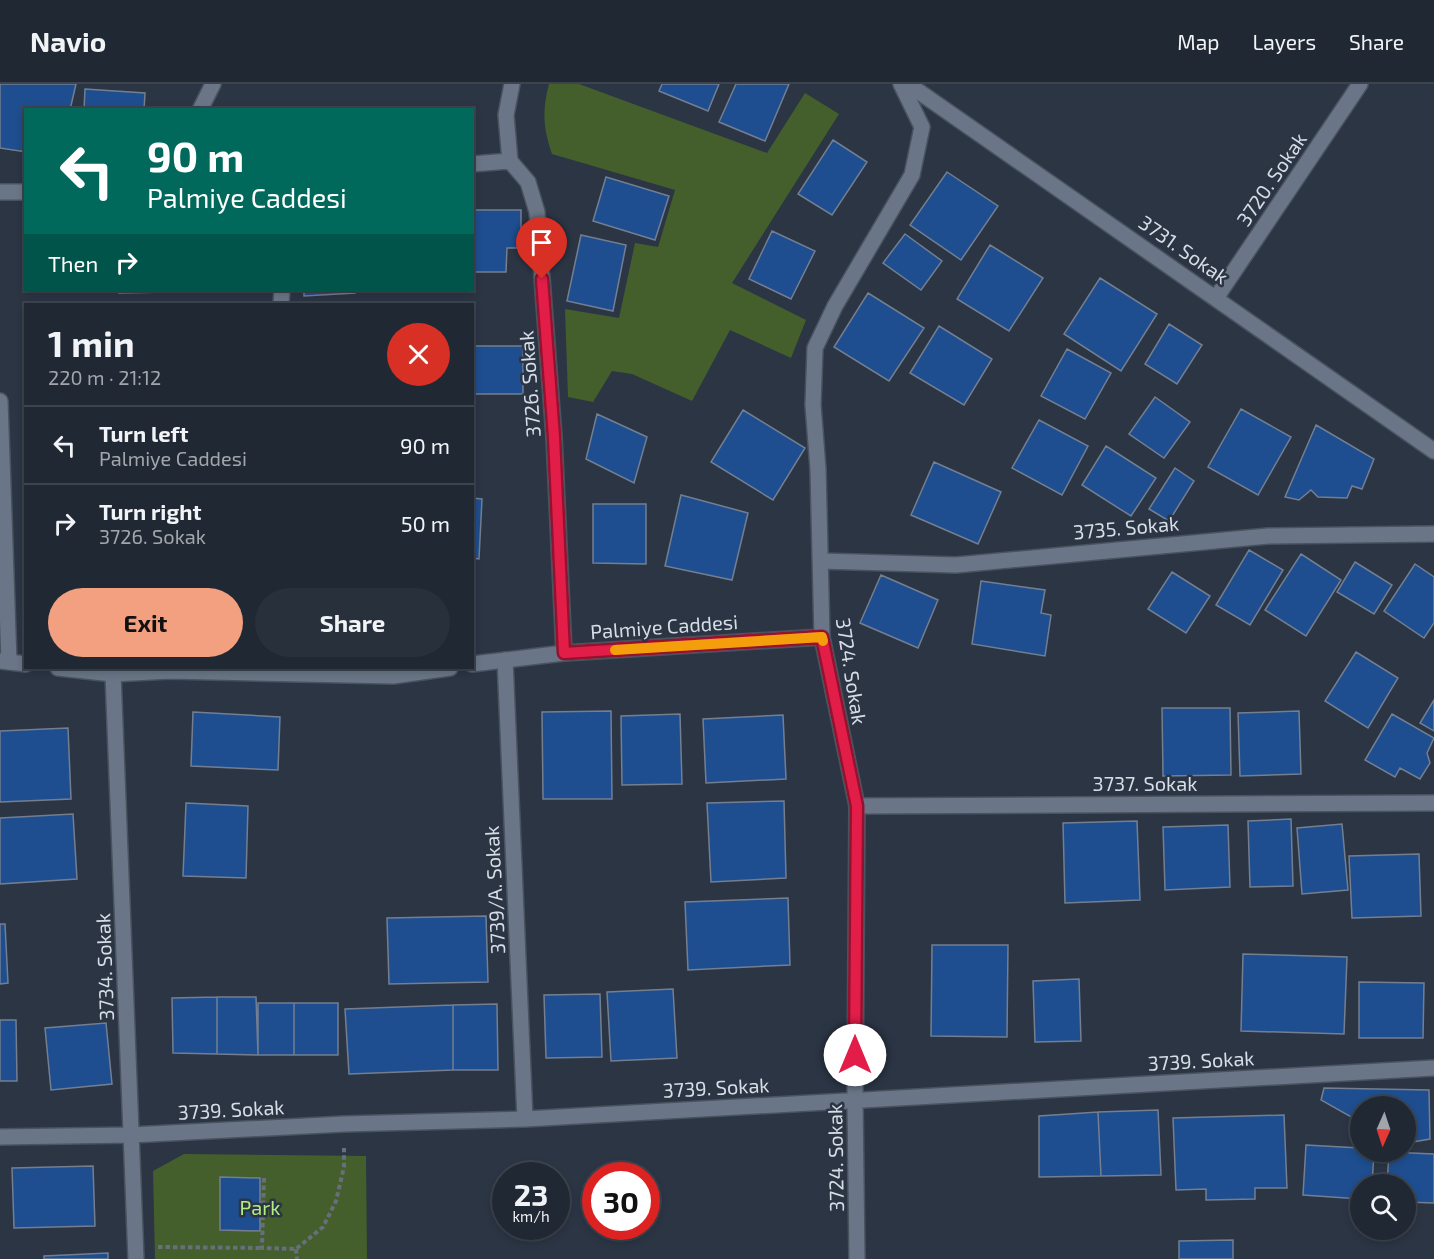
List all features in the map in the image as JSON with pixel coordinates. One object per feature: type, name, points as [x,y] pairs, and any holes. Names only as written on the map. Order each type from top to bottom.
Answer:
[{"type":"street","points":[[201,108],[213,84]]},
{"type":"street","points":[[474,164],[510,161],[506,115],[512,84]]},
{"type":"street","name":"3724. Sokak","points":[[857,1259],[855,1100],[857,806],[822,637],[818,469],[813,405],[815,348],[835,306],[912,175],[922,127],[901,84]]},
{"type":"street","name":"3731. Sokak","points":[[908,84],[1434,451]]},
{"type":"street","name":"3720. Sokak","points":[[1216,298],[1360,84]]},
{"type":"street","name":"3726. Sokak","points":[[510,161],[528,182],[537,212],[554,437],[564,653]]},
{"type":"street","points":[[0,192],[24,192]]},
{"type":"street","points":[[0,401],[4,662],[24,664]]},
{"type":"street","name":"3735. Sokak","points":[[821,561],[956,565],[1268,536],[1434,534]]},
{"type":"street","name":"Palmiye Caddesi","points":[[474,664],[564,653],[822,637]]},
{"type":"street","name":"3739/A. Sokak","points":[[505,660],[525,1119]]},
{"type":"street","points":[[67,669],[113,674],[170,669],[393,676],[443,669]]},
{"type":"street","name":"3734. Sokak","points":[[113,674],[136,1253]]},
{"type":"street","name":"3737. Sokak","points":[[857,806],[1434,803]]},
{"type":"street","name":"3739. Sokak","points":[[0,1137],[131,1135],[344,1124],[525,1119],[1434,1068]]},
{"type":"path","points":[[136,1253],[262,1248],[296,1249],[323,1227],[336,1201],[344,1167],[344,1124]]},
{"type":"path","points":[[262,1248],[264,1178]]},
{"type":"path","points":[[296,1249],[297,1259]]},
{"type":"green space","points":[[549,84],[579,84],[767,153],[805,93],[839,114],[732,283],[806,320],[791,358],[730,330],[692,401],[632,374],[612,371],[593,402],[568,397],[565,309],[619,318],[635,243],[658,247],[675,190],[552,154],[544,119]]},
{"type":"green space","name":"Park","points":[[184,1154],[366,1156],[367,1259],[155,1259],[153,1171]]},
{"type":"building","points":[[0,84],[76,84],[70,108],[24,108],[24,152],[0,148]]},
{"type":"building","points":[[662,84],[719,84],[708,111],[659,91]]},
{"type":"building","points":[[736,84],[789,84],[765,141],[719,122]]},
{"type":"building","points":[[85,89],[145,93],[144,108],[84,108]]},
{"type":"building","points":[[833,140],[867,162],[832,215],[798,194]]},
{"type":"building","points":[[947,172],[998,206],[961,260],[910,225]]},
{"type":"building","points":[[606,177],[669,196],[655,240],[593,221]]},
{"type":"building","points":[[474,210],[521,210],[521,248],[507,248],[506,272],[474,272]]},
{"type":"building","points":[[772,231],[815,251],[791,299],[749,279]]},
{"type":"building","points":[[905,234],[942,261],[921,290],[883,263]]},
{"type":"building","points":[[581,235],[626,245],[613,311],[567,301]]},
{"type":"building","points":[[990,245],[1043,278],[1009,331],[957,299]]},
{"type":"building","points":[[1100,278],[1157,314],[1121,371],[1064,334]]},
{"type":"building","points":[[119,291],[170,291],[170,292],[119,293]]},
{"type":"building","points":[[304,291],[355,291],[355,293],[304,296]]},
{"type":"building","points":[[868,293],[924,328],[889,381],[834,347]]},
{"type":"building","points":[[1169,324],[1202,345],[1177,384],[1145,364]]},
{"type":"building","points":[[939,326],[992,359],[964,405],[910,373]]},
{"type":"building","points":[[474,346],[523,346],[523,394],[474,394]]},
{"type":"building","points":[[1067,349],[1111,373],[1085,419],[1041,396]]},
{"type":"building","points":[[1155,397],[1190,422],[1164,458],[1129,434]]},
{"type":"building","points":[[1241,409],[1291,437],[1258,495],[1208,467]]},
{"type":"building","points":[[743,410],[805,448],[773,500],[711,462]]},
{"type":"building","points":[[597,414],[647,437],[634,483],[586,459]]},
{"type":"building","points":[[1039,420],[1088,446],[1062,495],[1012,468]]},
{"type":"building","points":[[1316,425],[1374,459],[1362,489],[1352,486],[1347,498],[1318,497],[1311,490],[1299,500],[1285,497]]},
{"type":"building","points":[[1106,446],[1156,478],[1131,516],[1082,485]]},
{"type":"building","points":[[934,462],[1001,492],[978,544],[911,515]]},
{"type":"building","points":[[1175,468],[1194,481],[1169,521],[1149,509]]},
{"type":"building","points":[[681,495],[748,513],[732,580],[665,566]]},
{"type":"building","points":[[474,498],[482,499],[479,559],[474,558]]},
{"type":"building","points":[[593,504],[646,504],[646,564],[593,563]]},
{"type":"building","points":[[1249,550],[1283,570],[1250,625],[1216,605]]},
{"type":"building","points":[[1301,554],[1341,580],[1306,636],[1265,610]]},
{"type":"building","points":[[1355,562],[1392,585],[1374,614],[1337,592]]},
{"type":"building","points":[[1415,564],[1434,577],[1434,623],[1424,638],[1384,611]]},
{"type":"building","points":[[1172,572],[1210,596],[1186,633],[1148,609]]},
{"type":"building","points":[[881,575],[938,600],[918,648],[860,623]]},
{"type":"building","points":[[981,581],[1045,590],[1041,613],[1051,615],[1045,656],[972,644]]},
{"type":"building","points":[[1356,652],[1398,678],[1368,728],[1325,701]]},
{"type":"building","points":[[1434,700],[1434,731],[1420,723]]},
{"type":"building","points":[[1162,708],[1230,708],[1231,775],[1163,776]]},
{"type":"building","points":[[611,711],[612,799],[543,799],[542,712]]},
{"type":"building","points":[[1299,711],[1301,774],[1240,776],[1238,713]]},
{"type":"building","points":[[193,712],[280,717],[278,770],[191,766]]},
{"type":"building","points":[[680,714],[682,784],[622,785],[621,716]]},
{"type":"building","points":[[1392,714],[1434,738],[1427,753],[1430,763],[1420,779],[1400,768],[1395,777],[1365,760]]},
{"type":"building","points":[[783,715],[786,779],[706,783],[703,719]]},
{"type":"building","points":[[68,728],[71,799],[0,802],[0,731]]},
{"type":"building","points":[[784,801],[786,878],[711,882],[707,803]]},
{"type":"building","points":[[186,803],[248,806],[246,878],[183,876]]},
{"type":"building","points":[[73,814],[77,879],[0,884],[0,818]]},
{"type":"building","points":[[1291,819],[1293,886],[1250,887],[1248,821]]},
{"type":"building","points":[[1137,821],[1140,900],[1065,903],[1063,823]]},
{"type":"building","points":[[1342,824],[1348,890],[1302,894],[1297,828]]},
{"type":"building","points":[[1228,825],[1230,887],[1165,890],[1163,827]]},
{"type":"building","points":[[1419,854],[1421,916],[1352,918],[1349,856]]},
{"type":"building","points":[[788,898],[790,965],[688,970],[685,902]]},
{"type":"building","points":[[486,916],[488,982],[389,984],[387,918]]},
{"type":"building","points":[[0,924],[5,924],[8,983],[0,984]]},
{"type":"building","points":[[932,945],[1008,945],[1007,1037],[931,1036]]},
{"type":"building","points":[[1243,954],[1347,957],[1344,1034],[1241,1031]]},
{"type":"building","points":[[1079,979],[1081,1041],[1035,1042],[1033,981]]},
{"type":"building","points":[[1359,982],[1424,983],[1423,1038],[1359,1038]]},
{"type":"building","points":[[673,989],[677,1058],[611,1061],[607,992]]},
{"type":"building","points":[[600,994],[602,1057],[546,1058],[544,995]]},
{"type":"building","points":[[217,997],[217,1054],[173,1053],[172,998]]},
{"type":"building","points":[[217,997],[256,997],[258,1055],[217,1054]]},
{"type":"building","points":[[258,1003],[294,1003],[294,1055],[258,1055]]},
{"type":"building","points":[[294,1003],[338,1003],[338,1055],[294,1055]]},
{"type":"building","points":[[497,1004],[498,1070],[453,1070],[453,1005]]},
{"type":"building","points":[[453,1005],[453,1070],[349,1074],[345,1009]]},
{"type":"building","points":[[0,1020],[16,1020],[17,1081],[0,1081]]},
{"type":"building","points":[[106,1023],[112,1084],[51,1090],[45,1028]]},
{"type":"building","points":[[1324,1088],[1429,1090],[1430,1139],[1416,1141],[1416,1096],[1350,1096],[1350,1116],[1321,1100]]},
{"type":"building","points":[[1158,1110],[1161,1175],[1101,1176],[1098,1112]]},
{"type":"building","points":[[1098,1112],[1101,1176],[1039,1177],[1039,1116]]},
{"type":"building","points":[[1284,1115],[1287,1188],[1255,1188],[1255,1199],[1206,1200],[1206,1189],[1176,1190],[1173,1118]]},
{"type":"building","points":[[1306,1145],[1350,1147],[1350,1162],[1373,1162],[1373,1174],[1350,1174],[1350,1198],[1303,1195]]},
{"type":"building","points":[[1416,1153],[1434,1154],[1434,1203],[1416,1202],[1416,1174],[1388,1174],[1388,1162],[1416,1162]]},
{"type":"building","points":[[93,1166],[95,1226],[14,1228],[12,1168]]},
{"type":"building","points":[[220,1177],[260,1178],[260,1231],[220,1230]]},
{"type":"building","points":[[1233,1240],[1233,1259],[1179,1259],[1179,1241]]},
{"type":"building","points":[[108,1253],[108,1259],[44,1259],[44,1256]]},
{"type":"slow traffic","points":[[615,650],[822,637],[823,641]]},
{"type":"route","points":[[542,279],[554,437],[564,653],[822,637],[857,806],[855,1055]]}]
